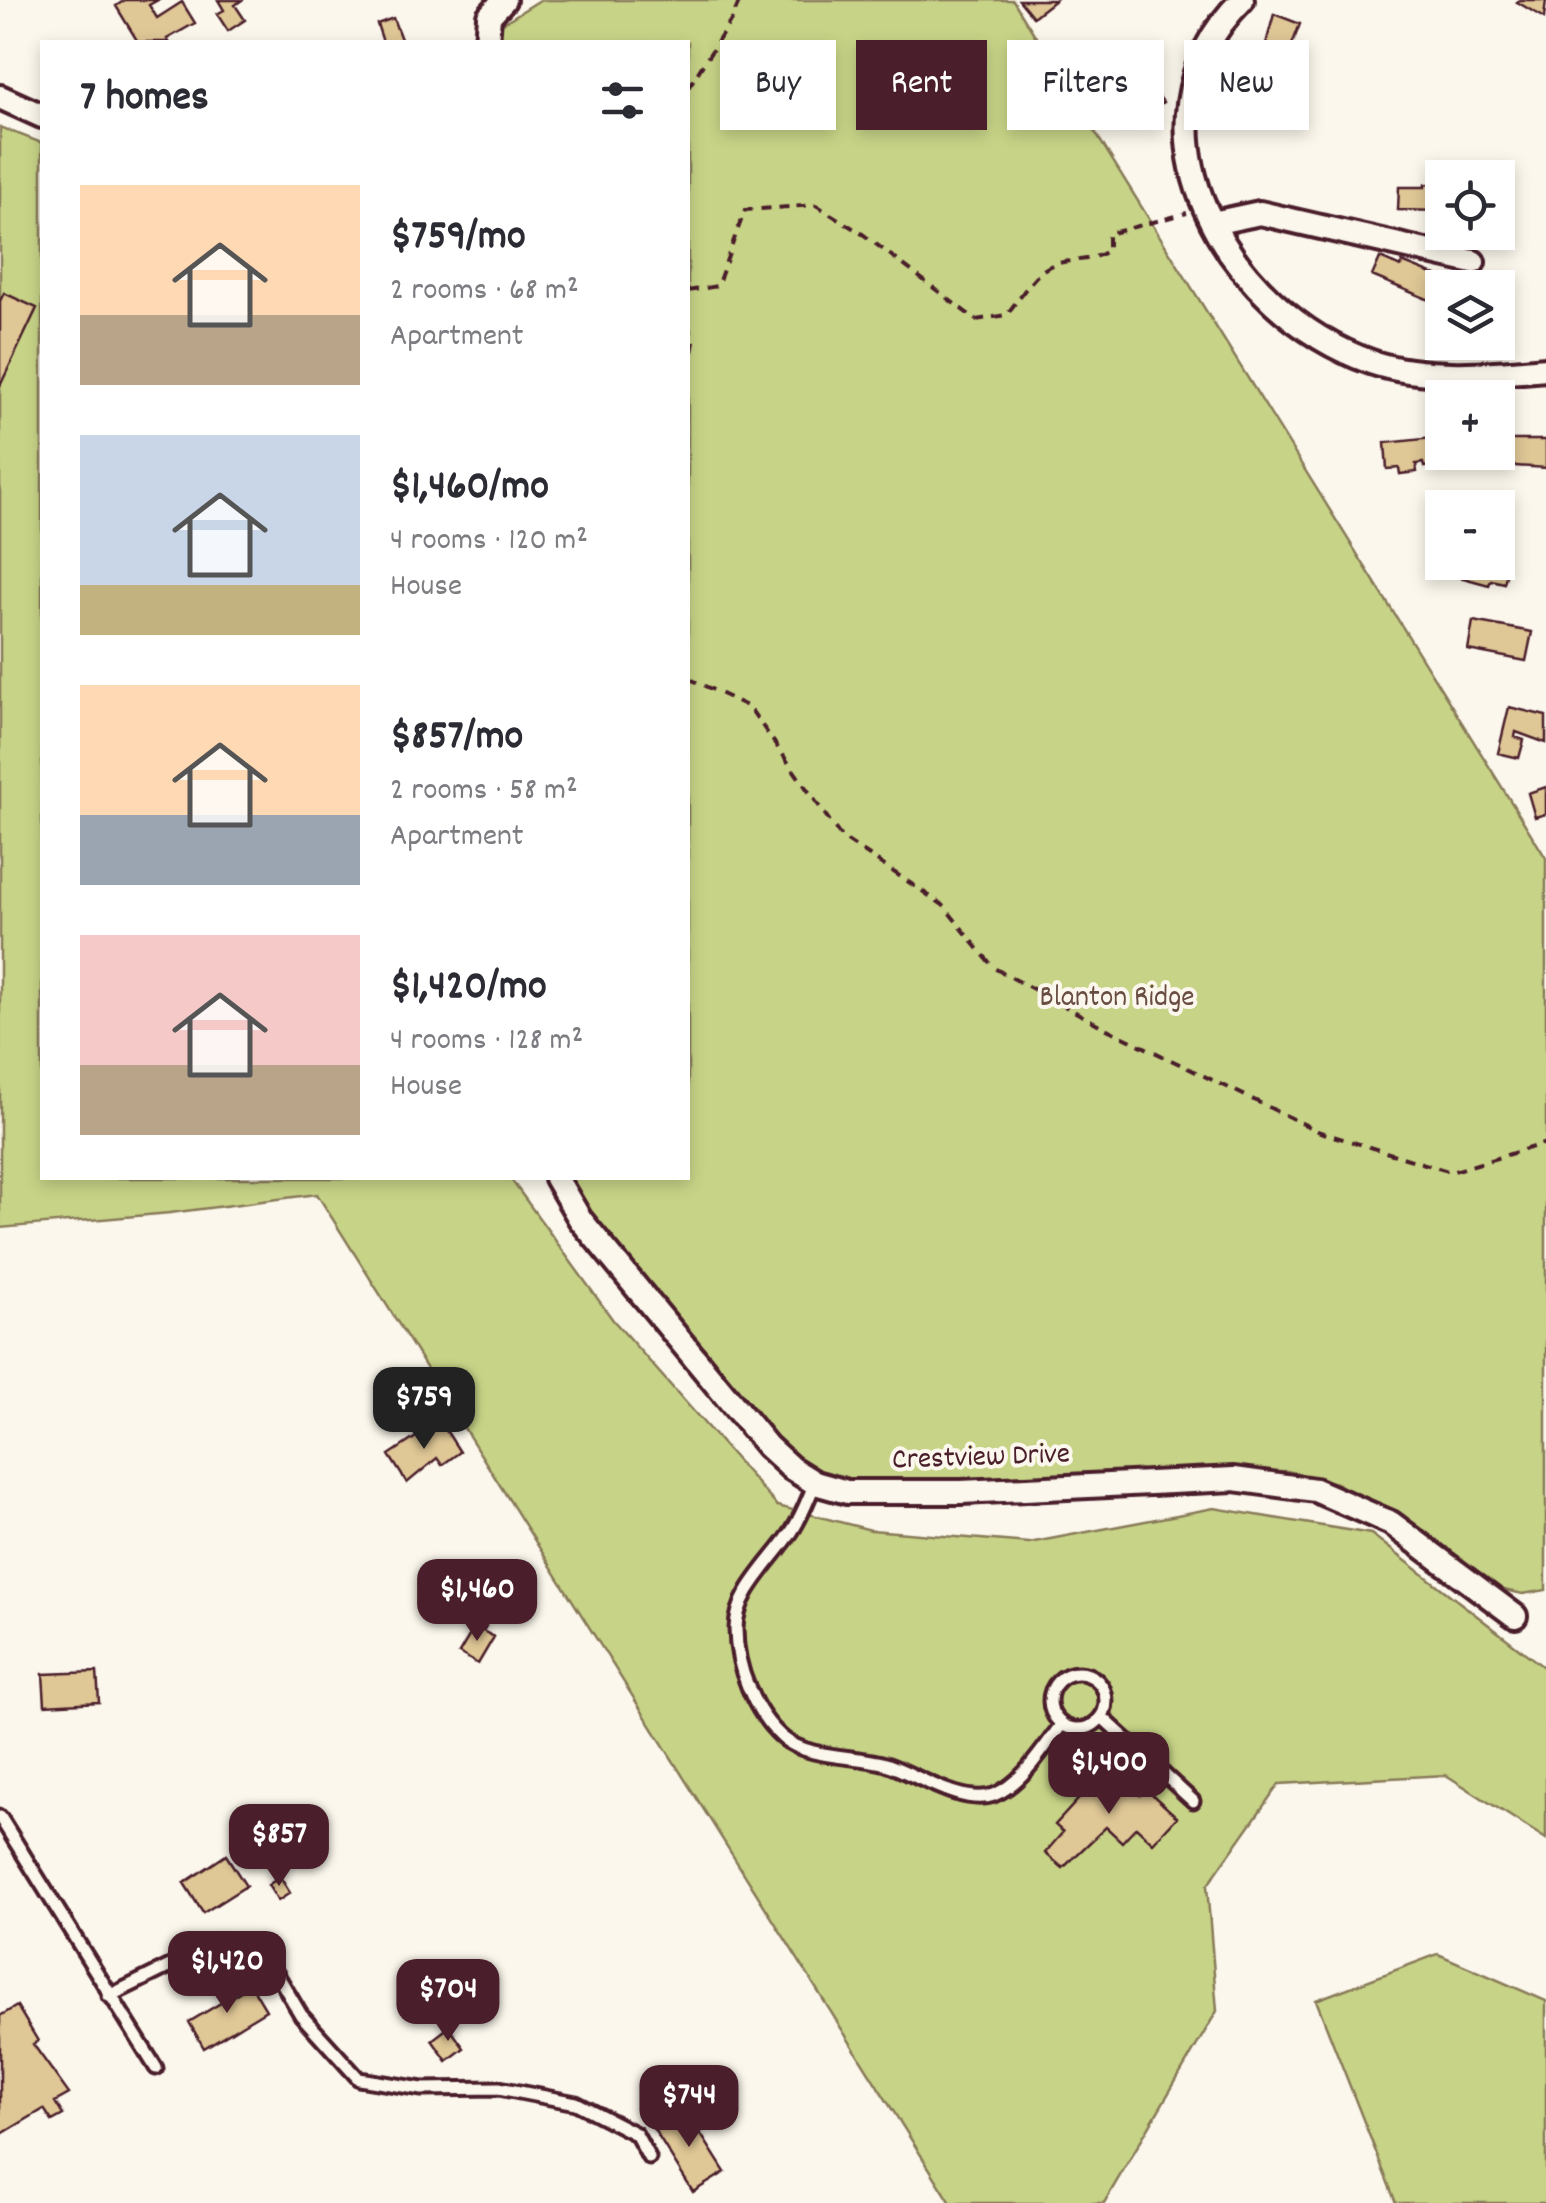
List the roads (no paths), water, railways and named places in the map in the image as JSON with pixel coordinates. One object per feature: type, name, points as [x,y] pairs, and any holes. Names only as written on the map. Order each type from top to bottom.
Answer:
[{"type":"street","points":[[487,40],[489,16],[504,0]]},
{"type":"street","points":[[1242,0],[1205,46],[1188,95],[1188,151],[1194,181],[1209,216],[1232,256],[1266,298],[1323,338],[1372,363],[1480,374],[1546,369]]},
{"type":"street","points":[[0,98],[40,115]]},
{"type":"street","points":[[1209,216],[1260,214],[1473,262]]},
{"type":"street","name":"Crestview Drive","points":[[557,1180],[580,1219],[767,1446],[790,1468],[814,1483],[847,1492],[961,1492],[1234,1479],[1315,1490],[1391,1523],[1515,1616]]},
{"type":"lane","points":[[814,1483],[795,1526],[743,1598],[736,1625],[744,1674],[754,1698],[780,1735],[791,1744],[872,1760],[972,1797],[991,1796],[1008,1788],[1062,1724]]},
{"type":"lane","points":[[1072,1674],[1091,1676],[1106,1698],[1102,1716],[1088,1728],[1062,1724],[1052,1710],[1052,1692],[1072,1674]]},
{"type":"lane","points":[[1102,1716],[1193,1801]]},
{"type":"lane","points":[[0,1817],[156,2068]]},
{"type":"lane","points":[[109,1996],[220,1941],[268,1959],[301,2015],[359,2079],[422,2089],[499,2088],[576,2104],[636,2134],[648,2158]]},
{"type":"park label","name":"Blanton Ridge","points":[[1117,999]]}]
